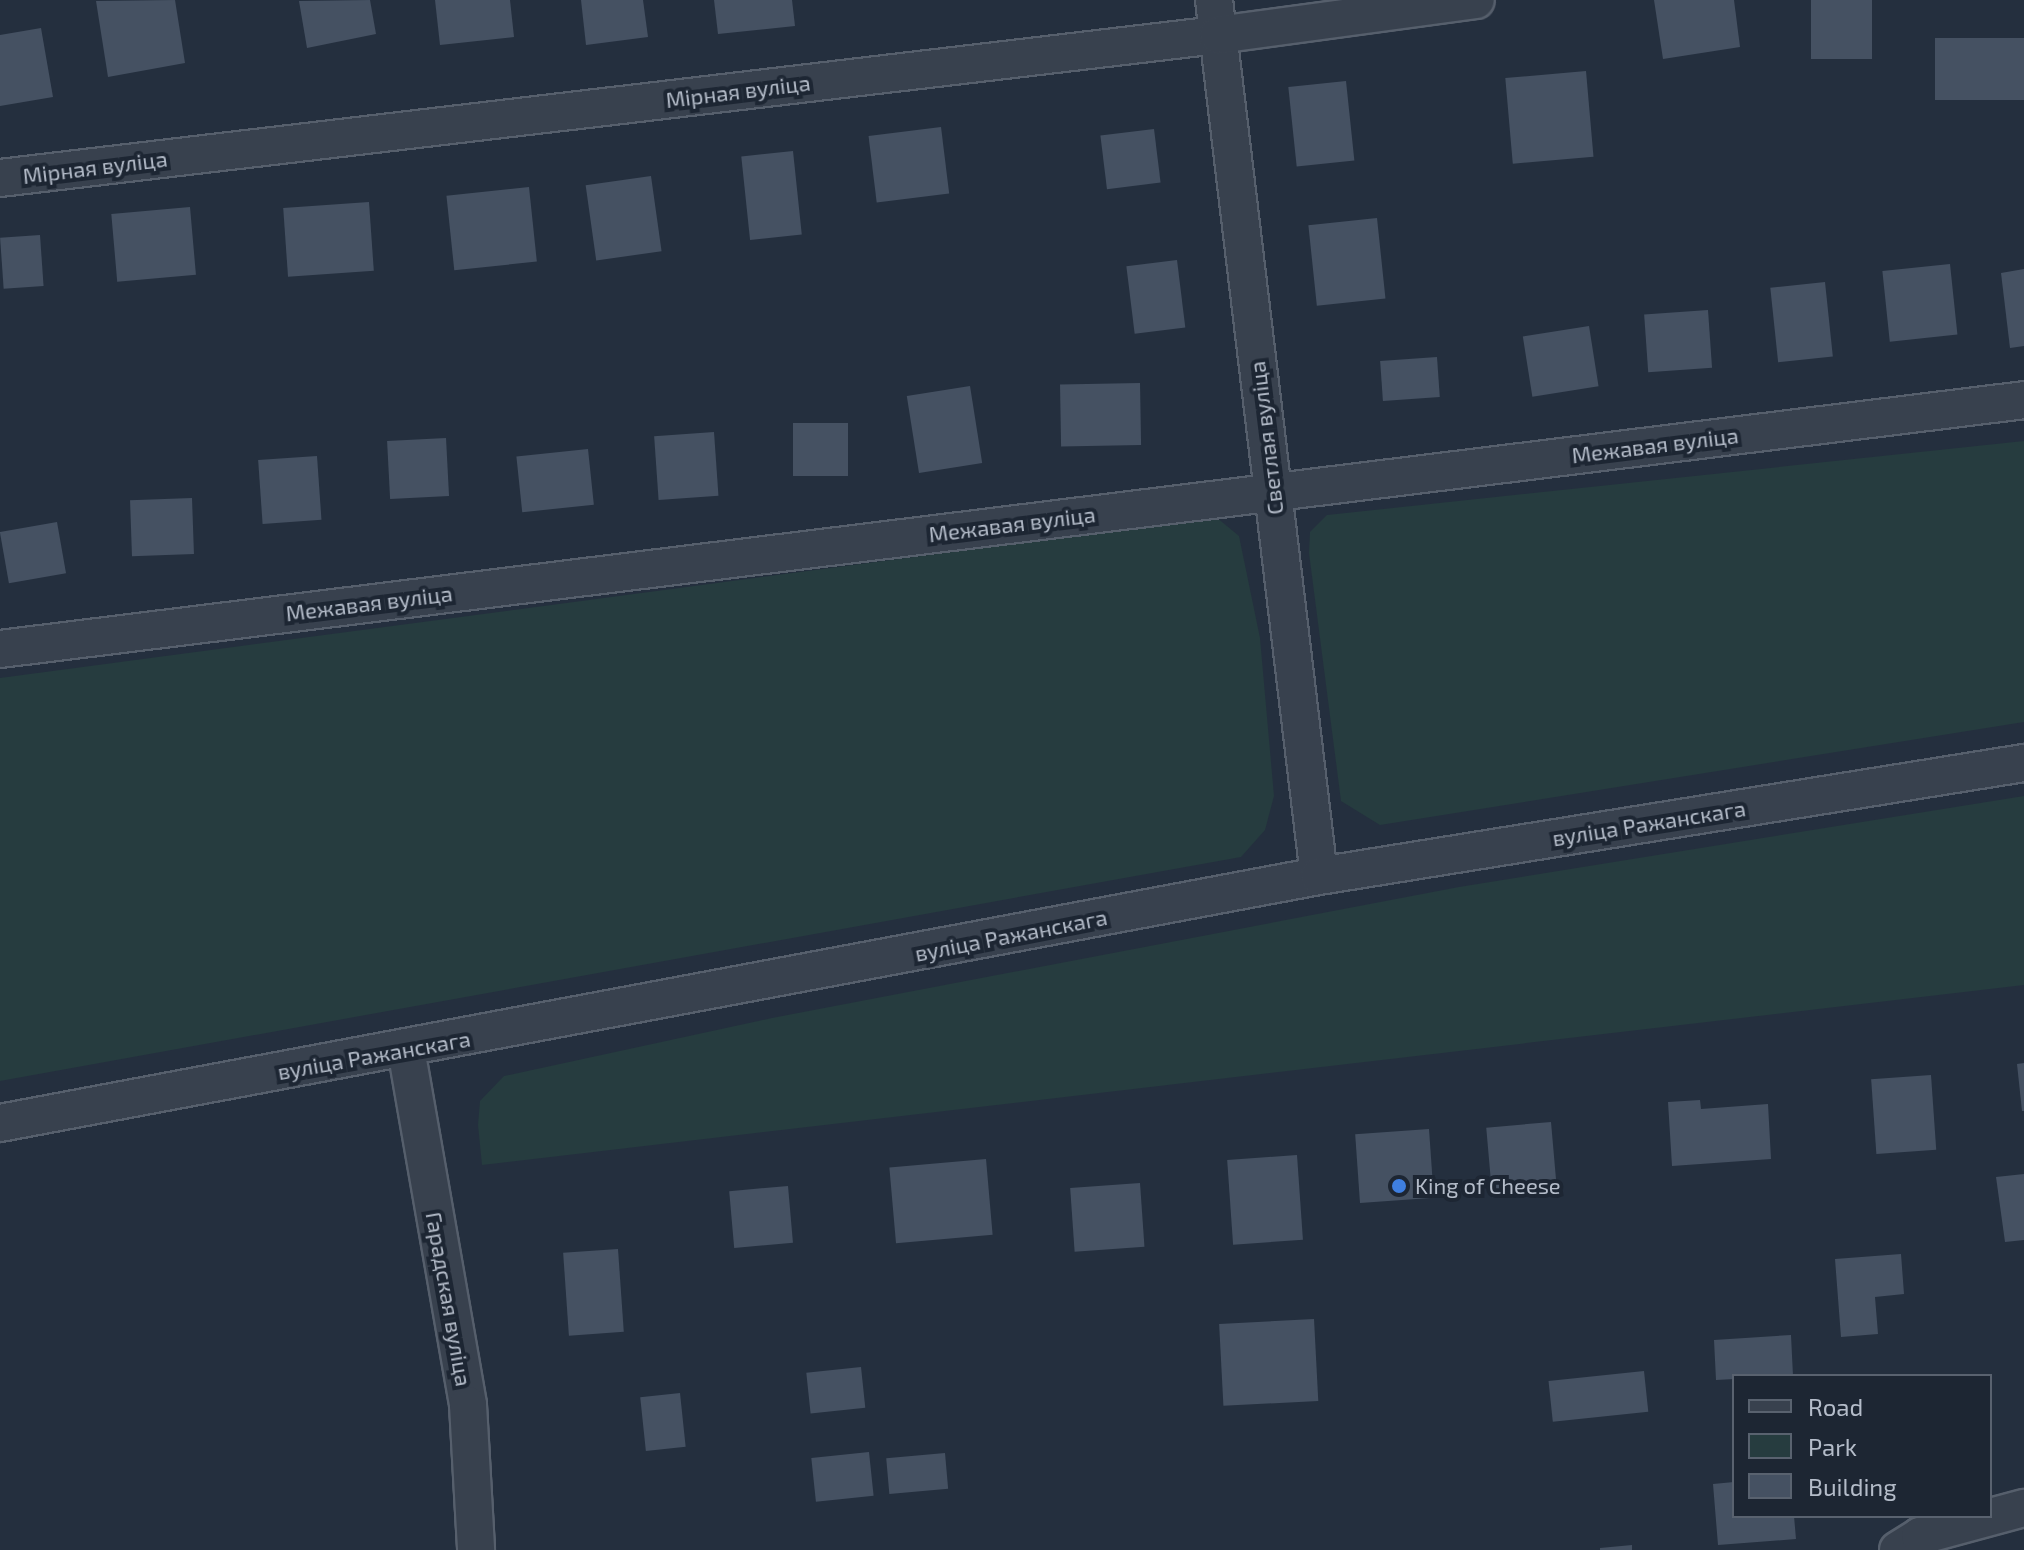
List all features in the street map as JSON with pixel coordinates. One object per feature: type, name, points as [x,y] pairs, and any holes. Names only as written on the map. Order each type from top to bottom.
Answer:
[{"type":"street","name":"Мірная вуліца","points":[[0,178],[1216,17],[1476,0]]},
{"type":"street","name":"Светлая вуліца","points":[[1216,17],[1319,876]]},
{"type":"street","name":"Межавая вуліца","points":[[0,649],[2024,400]]},
{"type":"street","name":"вуліца Ражанскага","points":[[0,1123],[1319,876],[2024,763]]},
{"type":"street","name":"Гарадская вуліца","points":[[406,1049],[468,1405],[476,1550]]},
{"type":"street","points":[[1992,1517],[2024,1508]]},
{"type":"street","points":[[1898,1550],[1920,1536],[1987,1518]]},
{"type":"green space","points":[[2024,441],[2024,722],[1380,825],[1341,801],[1309,553],[1310,532],[1327,515]]},
{"type":"green space","points":[[1216,517],[1239,536],[1260,638],[1274,796],[1265,830],[1241,857],[0,1081],[0,678]]},
{"type":"green space","points":[[2024,796],[2024,985],[482,1165],[478,1125],[480,1101],[504,1076],[772,1018],[1459,887]]},
{"type":"building","points":[[175,0],[185,63],[108,77],[96,1]]},
{"type":"building","points":[[370,0],[376,34],[307,48],[299,1]]},
{"type":"building","points":[[435,0],[510,0],[514,37],[440,45]]},
{"type":"building","points":[[581,0],[643,0],[648,37],[586,45]]},
{"type":"building","points":[[714,0],[792,0],[795,26],[718,34]]},
{"type":"building","points":[[1654,0],[1734,0],[1740,47],[1663,59]]},
{"type":"building","points":[[1811,0],[1872,0],[1872,59],[1811,59]]},
{"type":"building","points":[[41,28],[53,97],[0,106],[0,35]]},
{"type":"building","points":[[1935,38],[2024,38],[2024,100],[1935,100]]},
{"type":"building","points":[[1586,71],[1593,157],[1513,164],[1505,78]]},
{"type":"building","points":[[1346,81],[1354,161],[1297,167],[1288,87]]},
{"type":"building","points":[[941,127],[949,194],[877,202],[869,136]]},
{"type":"building","points":[[1154,129],[1161,183],[1107,189],[1100,136]]},
{"type":"building","points":[[793,151],[802,235],[750,240],[741,156]]},
{"type":"building","points":[[651,176],[662,251],[596,260],[586,185]]},
{"type":"building","points":[[529,187],[537,262],[454,270],[446,196]]},
{"type":"building","points":[[369,202],[374,271],[288,277],[283,208]]},
{"type":"building","points":[[190,207],[196,275],[117,282],[111,214]]},
{"type":"building","points":[[1377,218],[1385,299],[1317,306],[1308,225]]},
{"type":"building","points":[[40,235],[44,286],[4,289],[0,238]]},
{"type":"building","points":[[1177,260],[1185,327],[1135,334],[1126,266]]},
{"type":"building","points":[[1950,264],[1957,335],[1890,342],[1882,271]]},
{"type":"building","points":[[2024,269],[2024,346],[2010,348],[2001,273]]},
{"type":"building","points":[[1825,282],[1833,357],[1778,362],[1770,288]]},
{"type":"building","points":[[1708,310],[1712,368],[1648,372],[1644,314]]},
{"type":"building","points":[[1589,326],[1599,386],[1532,397],[1523,336]]},
{"type":"building","points":[[1437,357],[1440,397],[1383,401],[1380,361]]},
{"type":"building","points":[[1140,383],[1141,445],[1061,446],[1060,384]]},
{"type":"building","points":[[970,386],[982,463],[919,473],[907,396]]},
{"type":"building","points":[[793,423],[848,423],[848,476],[793,476]]},
{"type":"building","points":[[714,432],[718,496],[659,500],[654,436]]},
{"type":"building","points":[[446,438],[449,496],[390,499],[387,441]]},
{"type":"building","points":[[588,449],[594,505],[522,512],[516,457]]},
{"type":"building","points":[[317,456],[321,520],[263,524],[258,460]]},
{"type":"building","points":[[192,498],[194,554],[132,556],[130,500]]},
{"type":"building","points":[[57,522],[66,573],[9,583],[0,532]]},
{"type":"building","points":[[2024,1063],[2024,1111],[2022,1111],[2017,1064]]},
{"type":"building","points":[[1931,1075],[1936,1150],[1876,1154],[1871,1079]]},
{"type":"building","points":[[1700,1100],[1701,1109],[1768,1104],[1771,1159],[1672,1166],[1668,1102]]},
{"type":"building","points":[[1551,1122],[1557,1192],[1492,1197],[1486,1128]]},
{"type":"building","points":[[1429,1129],[1434,1198],[1360,1203],[1355,1134]]},
{"type":"building","points":[[1297,1155],[1303,1240],[1233,1245],[1227,1160]]},
{"type":"building","points":[[986,1159],[993,1235],[896,1243],[889,1167]]},
{"type":"building","points":[[2024,1174],[2024,1240],[2005,1242],[1996,1177]]},
{"type":"building","points":[[1140,1183],[1144,1247],[1075,1252],[1070,1188]]},
{"type":"building","points":[[788,1186],[793,1243],[734,1248],[729,1191]]},
{"type":"building","points":[[618,1249],[624,1332],[569,1336],[563,1253]]},
{"type":"building","points":[[1901,1254],[1904,1294],[1875,1297],[1878,1334],[1841,1337],[1835,1259]]},
{"type":"building","points":[[1314,1319],[1318,1401],[1223,1406],[1219,1324]]},
{"type":"building","points":[[1791,1335],[1793,1374],[1732,1374],[1732,1379],[1716,1380],[1714,1340]]},
{"type":"building","points":[[861,1367],[865,1408],[811,1414],[806,1373]]},
{"type":"building","points":[[1644,1371],[1648,1412],[1553,1422],[1549,1381]]},
{"type":"building","points":[[680,1393],[686,1447],[646,1451],[640,1397]]},
{"type":"building","points":[[869,1452],[874,1496],[816,1502],[811,1458]]},
{"type":"building","points":[[945,1453],[948,1489],[889,1494],[886,1458]]},
{"type":"building","points":[[1732,1482],[1732,1518],[1794,1518],[1796,1539],[1718,1545],[1713,1484]]},
{"type":"building","points":[[1632,1545],[1632,1550],[1600,1550],[1600,1548]]},
{"type":"place","name":"King of Cheese","points":[[1399,1186]]}]
